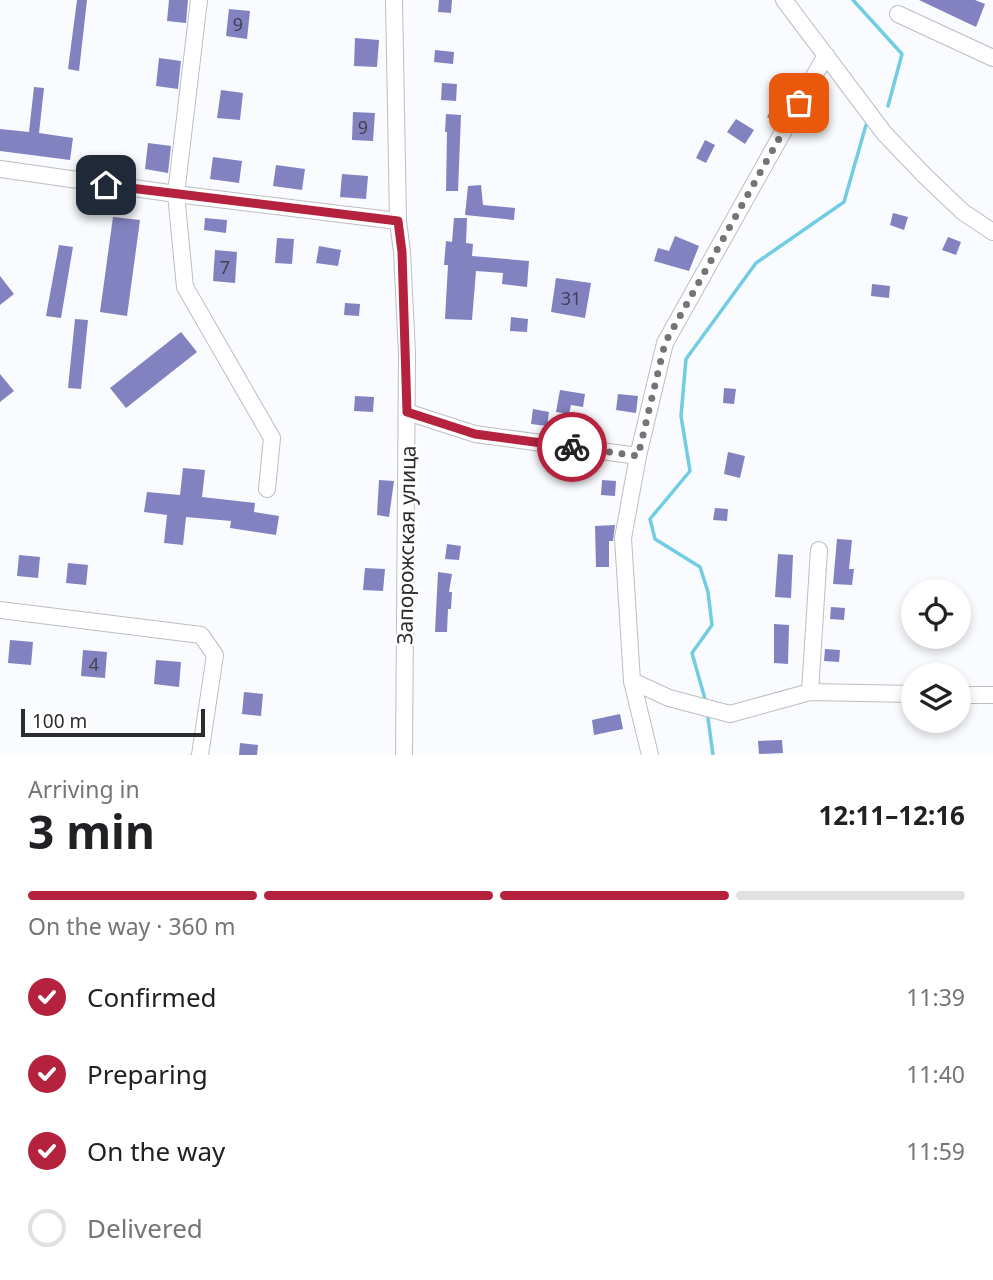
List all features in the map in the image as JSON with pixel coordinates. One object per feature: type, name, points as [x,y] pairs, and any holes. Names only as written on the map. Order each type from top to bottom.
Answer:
[{"type":"street","points":[[199,0],[176,194],[185,286],[272,438],[267,489]]},
{"type":"street","name":"Запорожская улица","points":[[394,0],[398,221],[402,252],[407,412],[404,755]]},
{"type":"street","points":[[784,0],[884,133],[916,168],[964,212],[993,232]]},
{"type":"street","points":[[898,13],[993,58]]},
{"type":"street","points":[[650,755],[632,681],[623,538],[638,456],[665,343],[826,55]]},
{"type":"street","points":[[0,169],[398,221]]},
{"type":"street","points":[[407,412],[475,434],[638,456]]},
{"type":"street","points":[[810,692],[819,550]]},
{"type":"street","points":[[0,610],[201,635],[215,655],[200,755]]},
{"type":"street","points":[[632,681],[669,698],[730,714],[810,692],[901,694]]},
{"type":"street","points":[[971,695],[993,695]]},
{"type":"building","points":[[77,0],[87,0],[79,71],[68,69]]},
{"type":"building","points":[[169,0],[188,0],[186,23],[167,21]]},
{"type":"building","points":[[439,0],[452,0],[451,13],[438,12]]},
{"type":"building","points":[[919,0],[975,0],[985,4],[976,27]]},
{"type":"building","points":[[229,9],[250,11],[247,39],[226,36]]},
{"type":"building","points":[[355,38],[379,40],[377,67],[354,66]]},
{"type":"building","points":[[435,50],[454,52],[453,64],[434,62]]},
{"type":"building","points":[[159,58],[181,61],[178,89],[156,86]]},
{"type":"building","points":[[442,83],[457,84],[456,101],[441,100]]},
{"type":"building","points":[[34,87],[44,88],[39,133],[73,138],[70,160],[0,151],[0,129],[29,132]]},
{"type":"building","points":[[221,90],[243,93],[240,120],[217,118]]},
{"type":"building","points":[[776,102],[785,107],[776,122],[767,117]]},
{"type":"building","points":[[353,112],[375,113],[373,141],[352,140]]},
{"type":"building","points":[[446,114],[461,115],[458,191],[446,191]]},
{"type":"building","points":[[736,119],[754,130],[745,144],[727,132]]},
{"type":"building","points":[[705,140],[715,145],[706,163],[696,158]]},
{"type":"building","points":[[148,143],[171,146],[168,173],[145,169]]},
{"type":"building","points":[[213,157],[242,161],[239,183],[210,179]]},
{"type":"building","points":[[276,165],[305,169],[302,190],[273,186]]},
{"type":"building","points":[[342,174],[368,176],[366,199],[340,197]]},
{"type":"building","points":[[481,185],[483,205],[515,208],[514,220],[465,215],[468,186]]},
{"type":"building","points":[[893,213],[908,217],[904,230],[890,225]]},
{"type":"building","points":[[113,217],[140,220],[127,316],[100,312]]},
{"type":"building","points":[[205,218],[227,220],[226,233],[204,230]]},
{"type":"building","points":[[454,218],[467,218],[466,243],[473,244],[472,256],[529,261],[527,287],[502,284],[503,273],[476,271],[472,320],[445,319],[448,265],[444,265],[446,241],[452,242]]},
{"type":"building","points":[[675,236],[699,246],[689,271],[654,261],[658,248],[669,251]]},
{"type":"building","points":[[948,237],[961,242],[956,255],[942,250]]},
{"type":"building","points":[[277,238],[294,239],[292,264],[275,263]]},
{"type":"building","points":[[59,245],[73,247],[61,318],[46,316]]},
{"type":"building","points":[[319,246],[341,250],[338,266],[316,263]]},
{"type":"building","points":[[215,250],[237,252],[235,283],[213,281]]},
{"type":"building","points":[[0,276],[14,294],[0,305]]},
{"type":"building","points":[[556,278],[591,283],[585,318],[551,312]]},
{"type":"building","points":[[872,284],[890,286],[889,298],[871,296]]},
{"type":"building","points":[[345,303],[360,304],[359,316],[344,315]]},
{"type":"building","points":[[511,317],[528,319],[527,332],[510,331]]},
{"type":"building","points":[[75,319],[88,320],[81,389],[68,388]]},
{"type":"building","points":[[181,332],[197,352],[126,408],[110,388]]},
{"type":"building","points":[[0,374],[14,391],[0,402]]},
{"type":"building","points":[[724,388],[736,389],[734,404],[723,403]]},
{"type":"building","points":[[560,390],[585,394],[583,407],[571,405],[569,414],[556,412]]},
{"type":"building","points":[[618,394],[638,396],[636,413],[616,410]]},
{"type":"building","points":[[355,396],[374,397],[373,412],[354,411]]},
{"type":"building","points":[[533,409],[549,412],[547,426],[531,424]]},
{"type":"building","points":[[728,452],[745,456],[740,478],[724,474]]},
{"type":"building","points":[[183,468],[205,470],[202,497],[255,503],[254,512],[279,516],[276,535],[230,528],[231,521],[186,517],[183,545],[164,543],[167,515],[144,512],[147,492],[180,495]]},
{"type":"building","points":[[379,480],[394,481],[389,517],[377,515]]},
{"type":"building","points":[[602,480],[616,481],[615,496],[601,495]]},
{"type":"building","points":[[715,508],[728,509],[727,521],[713,520]]},
{"type":"building","points":[[615,525],[613,541],[609,541],[609,567],[596,567],[595,526]]},
{"type":"building","points":[[837,539],[852,540],[849,569],[854,569],[852,585],[833,584]]},
{"type":"building","points":[[447,544],[461,546],[459,560],[445,559]]},
{"type":"building","points":[[778,554],[793,555],[791,598],[775,597]]},
{"type":"building","points":[[19,555],[40,557],[38,578],[17,576]]},
{"type":"building","points":[[68,563],[88,565],[86,585],[66,583]]},
{"type":"building","points":[[365,568],[385,569],[383,591],[363,590]]},
{"type":"building","points":[[438,572],[452,574],[447,632],[435,632]]},
{"type":"building","points":[[831,607],[845,608],[844,620],[830,619]]},
{"type":"building","points":[[774,624],[789,625],[788,664],[774,663]]},
{"type":"building","points":[[10,640],[33,642],[31,665],[8,663]]},
{"type":"building","points":[[825,649],[840,650],[839,662],[824,661]]},
{"type":"building","points":[[83,650],[107,652],[105,678],[81,676]]},
{"type":"building","points":[[156,660],[181,662],[179,687],[154,684]]},
{"type":"building","points":[[244,692],[263,694],[261,716],[242,714]]},
{"type":"building","points":[[620,714],[623,729],[594,735],[592,720]]},
{"type":"building","points":[[782,740],[783,753],[759,754],[758,741]]},
{"type":"building","points":[[240,743],[258,745],[257,755],[239,755]]},
{"type":"waterway","points":[[853,0],[902,54],[888,106]]},
{"type":"waterway","points":[[705,699],[692,653],[712,625],[708,592],[700,567],[655,539],[650,519],[690,471],[681,416],[686,359],[756,263],[844,202],[866,125]]},
{"type":"waterway","points":[[708,718],[713,755]]},
{"type":"way so far","points":[[572,447],[638,456],[665,343],[799,103]]},
{"type":"route","points":[[106,185],[398,221],[407,354],[407,412],[475,434],[572,447]]}]
